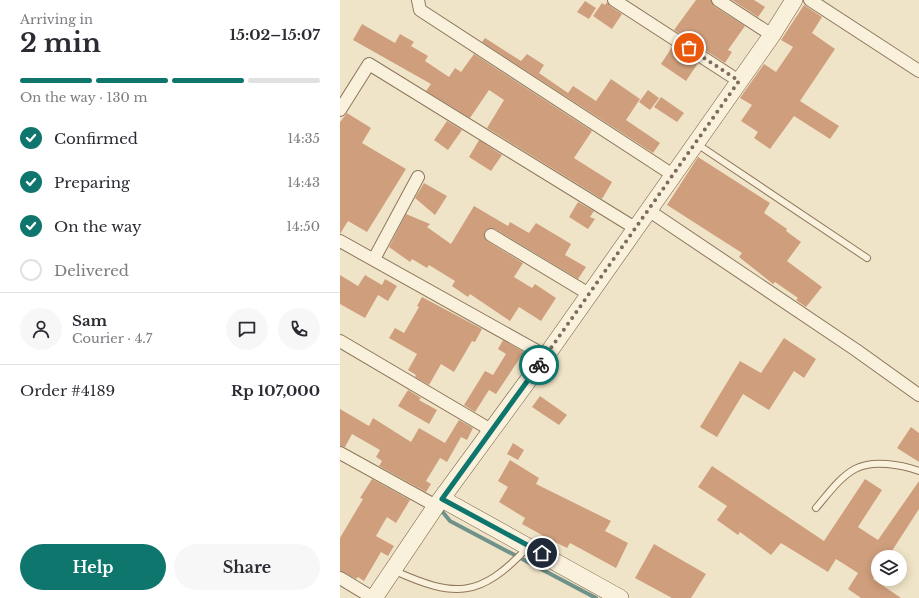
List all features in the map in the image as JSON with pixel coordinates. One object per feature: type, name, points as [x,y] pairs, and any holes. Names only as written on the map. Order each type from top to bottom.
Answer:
[{"type":"street","points":[[418,0],[420,10],[673,175]]},
{"type":"street","points":[[614,0],[739,81]]},
{"type":"street","points":[[718,0],[772,34]]},
{"type":"street","points":[[340,578],[373,598],[490,430],[546,356],[772,34],[794,0]]},
{"type":"street","points":[[810,0],[919,71]]},
{"type":"street","points":[[340,110],[369,64],[635,228]]},
{"type":"street","points":[[374,259],[418,178]]},
{"type":"street","points":[[648,210],[856,350],[919,395]]},
{"type":"street","points":[[491,235],[589,294]]},
{"type":"street","points":[[340,241],[546,356]]},
{"type":"street","points":[[340,341],[490,430]]},
{"type":"street","points":[[340,453],[528,546],[620,598]]},
{"type":"lane","points":[[695,144],[867,258]]},
{"type":"lane","points":[[816,508],[836,485],[856,468],[874,464],[898,466],[919,471]]},
{"type":"lane","points":[[393,570],[412,581],[443,593],[463,593],[481,588],[500,575],[528,546]]},
{"type":"building","points":[[696,0],[711,0],[714,6],[745,26],[728,50],[732,52],[725,63],[674,30]]},
{"type":"building","points":[[732,0],[754,0],[765,7],[758,17]]},
{"type":"building","points":[[585,1],[596,8],[589,19],[577,12]]},
{"type":"building","points":[[607,2],[610,6],[622,14],[612,29],[593,16],[602,3],[605,5]]},
{"type":"building","points":[[804,5],[822,17],[812,33],[835,49],[800,101],[839,126],[830,139],[794,116],[770,149],[754,138],[758,132],[741,121],[752,105],[740,98],[764,64],[776,72],[793,47],[781,40]]},
{"type":"building","points":[[362,24],[395,43],[400,34],[414,42],[411,46],[428,56],[425,61],[449,77],[455,68],[461,72],[474,54],[592,131],[574,158],[612,182],[602,199],[487,128],[504,100],[489,90],[470,118],[426,91],[431,84],[353,40]]},
{"type":"building","points":[[485,38],[521,61],[527,54],[544,65],[539,73],[568,93],[573,86],[596,101],[611,79],[640,99],[626,120],[660,143],[653,153],[482,42]]},
{"type":"building","points":[[672,47],[698,63],[686,81],[661,64]]},
{"type":"building","points":[[648,90],[659,98],[650,110],[639,102]]},
{"type":"building","points":[[661,97],[684,113],[677,122],[654,107]]},
{"type":"building","points":[[347,113],[371,128],[362,143],[406,169],[367,232],[348,221],[340,234],[340,122]]},
{"type":"building","points":[[447,121],[462,130],[448,150],[434,140]]},
{"type":"building","points":[[479,140],[502,155],[491,171],[469,157]]},
{"type":"building","points":[[698,157],[770,203],[764,213],[787,229],[786,231],[801,242],[787,261],[822,287],[806,307],[796,300],[798,298],[775,282],[773,284],[739,257],[742,253],[667,205]]},
{"type":"building","points":[[424,183],[447,196],[435,215],[415,198]]},
{"type":"building","points":[[578,202],[594,211],[590,217],[595,219],[588,229],[569,217]]},
{"type":"building","points":[[474,206],[508,226],[510,222],[529,233],[536,223],[571,244],[565,255],[586,267],[578,279],[495,229],[491,228],[485,231],[484,235],[487,241],[523,263],[514,277],[532,288],[535,284],[556,298],[541,321],[519,307],[510,321],[470,294],[468,297],[452,286],[455,281],[429,265],[427,268],[412,259],[410,262],[389,247],[406,214],[430,224],[427,227],[451,244]]},
{"type":"building","points":[[340,275],[358,286],[365,275],[382,285],[385,279],[397,286],[388,301],[378,295],[365,318],[340,304]]},
{"type":"building","points":[[422,297],[482,329],[475,342],[472,341],[454,372],[441,364],[429,385],[415,377],[416,375],[408,370],[417,354],[389,338],[395,328],[404,333],[419,307],[417,306]]},
{"type":"building","points":[[784,338],[816,359],[804,378],[794,371],[769,410],[743,394],[717,437],[700,427],[740,361],[761,373]]},
{"type":"building","points":[[503,340],[524,352],[496,394],[489,390],[475,412],[464,405],[485,371],[493,375],[506,354],[498,349]]},
{"type":"building","points":[[408,390],[421,398],[419,400],[437,410],[429,424],[398,406]]},
{"type":"building","points":[[540,396],[567,415],[559,425],[532,407]]},
{"type":"building","points":[[340,409],[369,426],[373,418],[411,442],[419,428],[445,443],[459,420],[473,428],[467,440],[461,437],[447,462],[440,458],[426,481],[431,484],[426,492],[379,466],[382,461],[376,457],[380,450],[352,434],[345,447],[340,446]]},
{"type":"building","points":[[911,427],[919,433],[919,462],[897,448]]},
{"type":"building","points":[[513,443],[524,450],[518,460],[507,454]]},
{"type":"building","points":[[510,460],[539,478],[536,484],[611,521],[605,531],[628,543],[616,568],[570,543],[567,548],[522,524],[525,518],[499,502],[508,487],[498,481]]},
{"type":"building","points":[[712,466],[824,541],[865,479],[882,490],[858,527],[878,540],[919,481],[919,509],[893,550],[871,550],[871,586],[883,586],[901,598],[861,598],[848,589],[858,573],[836,559],[828,572],[781,543],[771,555],[740,532],[738,535],[717,520],[727,506],[698,487]]},
{"type":"building","points":[[372,479],[410,500],[396,523],[387,517],[376,536],[394,546],[388,556],[381,552],[364,581],[358,577],[356,579],[340,571],[340,538],[363,499],[360,498]]},
{"type":"building","points":[[654,544],[706,574],[691,598],[672,598],[635,578]]},
{"type":"waterway","points":[[441,510],[450,521],[596,598]]},
{"type":"way so far","points":[[539,365],[739,81],[689,48]]},
{"type":"route","points":[[539,365],[490,430],[442,499],[542,553]]}]
